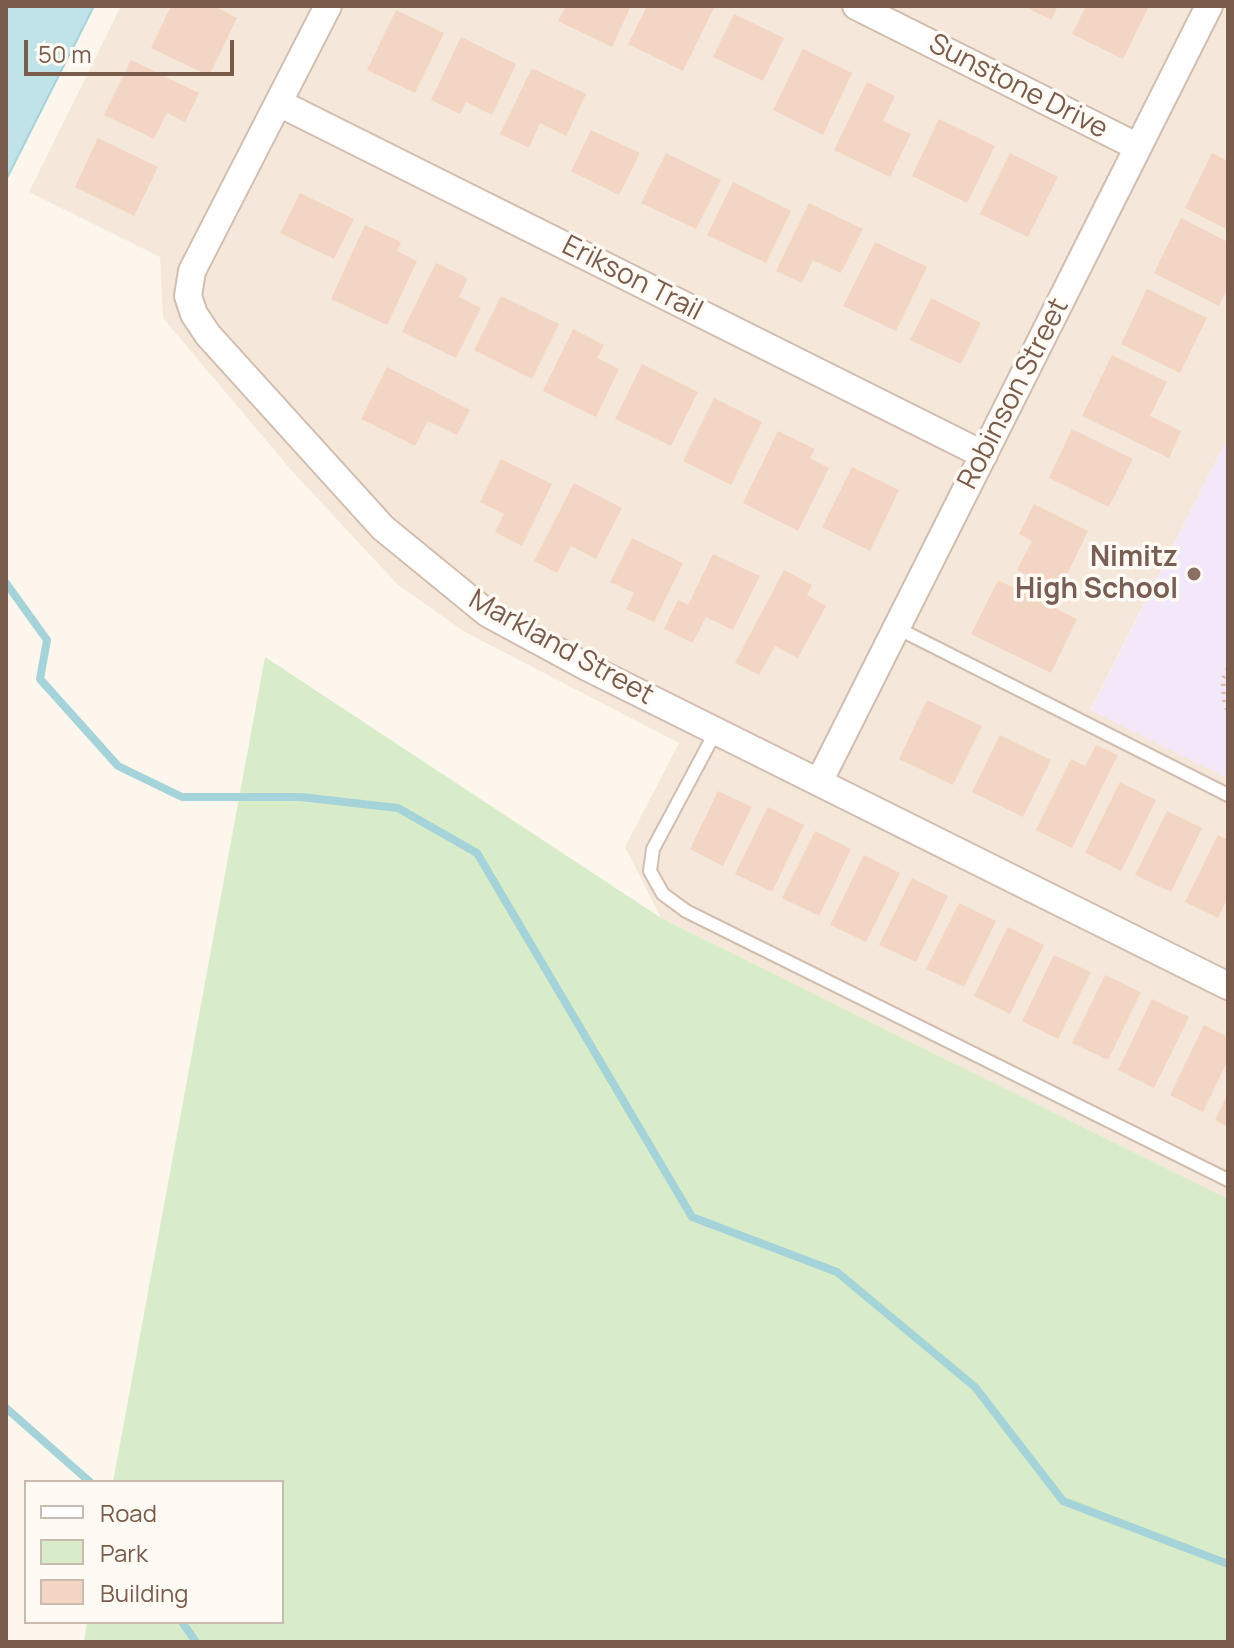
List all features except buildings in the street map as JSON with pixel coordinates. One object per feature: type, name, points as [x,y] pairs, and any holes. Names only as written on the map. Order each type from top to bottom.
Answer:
[{"type":"street","name":"Markland Street","points":[[328,6],[192,271],[188,296],[194,314],[208,335],[383,528],[487,613],[585,666],[1228,986]]},
{"type":"street","name":"Sunstone Drive","points":[[856,6],[1138,147]]},
{"type":"street","name":"Robinson Street","points":[[819,782],[1209,6]]},
{"type":"street","name":"Erikson Trail","points":[[279,103],[984,455]]},
{"type":"lane","points":[[897,628],[1228,795]]},
{"type":"lane","points":[[716,731],[653,849],[650,871],[663,894],[686,911],[1228,1180]]},
{"type":"path","points":[[1228,669],[1223,680],[1228,710]]},
{"type":"shaded area","points":[[121,6],[1228,6],[1228,437],[1091,709],[1228,778],[1228,1199],[661,918],[625,847],[679,743],[465,632],[398,585],[292,471],[163,318],[160,257],[29,192]]},
{"type":"shaded area","name":"Nimitz High School","points":[[1228,437],[1228,778],[1091,710]]},
{"type":"green space","points":[[265,657],[661,918],[1228,1199],[1228,1642],[84,1642],[87,1624],[284,1624],[284,1480],[113,1480]]},
{"type":"water","points":[[6,6],[94,6],[6,180]]},
{"type":"waterway","points":[[6,583],[47,640],[40,679],[118,766],[182,797],[301,797],[398,808],[477,853],[692,1217],[837,1272],[975,1387],[1063,1501],[1228,1564]]},
{"type":"waterway","points":[[6,1408],[88,1480]]},
{"type":"waterway","points":[[183,1624],[196,1642]]},
{"type":"place","name":"Nimitz High School","points":[[1194,574]]}]
